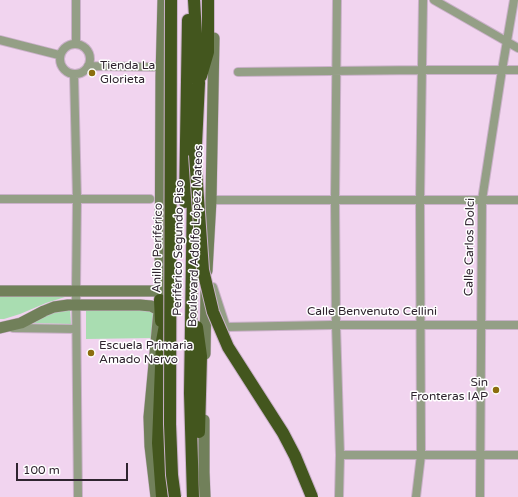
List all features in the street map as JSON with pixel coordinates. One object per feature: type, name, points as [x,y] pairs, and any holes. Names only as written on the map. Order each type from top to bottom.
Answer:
[{"type":"highway","name":"Periférico Segundo Piso","points":[[171,0],[170,424],[172,475],[175,497]]},
{"type":"highway","name":"Anillo Periférico","points":[[177,0],[163,299],[176,476],[179,497]]},
{"type":"highway","points":[[188,0],[184,300],[188,474],[192,497]]},
{"type":"highway","name":"Periférico Segundo Piso","points":[[192,497],[190,393],[192,209],[199,83],[194,0]]},
{"type":"highway","points":[[199,83],[208,52],[208,0]]},
{"type":"highway","points":[[195,155],[203,270],[213,312],[228,347],[283,433],[295,456],[312,497]]},
{"type":"highway","points":[[192,252],[201,356],[198,474],[201,497]]},
{"type":"highway","points":[[162,497],[158,443],[163,299]]},
{"type":"main road","points":[[160,0],[163,35]]},
{"type":"main road","points":[[156,497],[150,446],[149,417],[163,299],[164,0]]},
{"type":"main road","name":"Boulevard Adolfo López Mateos","points":[[206,497],[204,472],[205,341],[211,200],[214,72],[213,0]]},
{"type":"main road","points":[[0,291],[76,291],[163,299]]},
{"type":"main road","points":[[2,328],[21,323],[54,307],[76,304],[151,306],[163,299]]},
{"type":"street","points":[[76,0],[76,43]]},
{"type":"street","points":[[337,0],[335,200],[336,325],[340,455],[339,497]]},
{"type":"street","points":[[416,497],[421,455],[420,200],[424,0]]},
{"type":"street","points":[[434,0],[518,48]]},
{"type":"street","name":"Calle Carlos Dolci","points":[[480,497],[482,200],[514,0]]},
{"type":"street","points":[[0,40],[59,55]]},
{"type":"street","points":[[76,43],[87,49],[90,54],[90,60],[88,66],[82,72],[74,74],[68,73],[63,69],[60,64],[59,55],[65,47],[76,43]]},
{"type":"street","points":[[88,66],[154,67]]},
{"type":"street","points":[[238,72],[518,70]]},
{"type":"street","points":[[74,74],[77,199],[76,329],[78,497]]},
{"type":"street","points":[[0,198],[150,199]]},
{"type":"street","points":[[211,200],[518,200]]},
{"type":"street","name":"Calle Benvenuto Cellini","points":[[208,267],[225,329],[336,325],[518,325]]},
{"type":"street","points":[[2,328],[76,329]]},
{"type":"street","points":[[340,455],[518,455]]},
{"type":"green space","points":[[0,297],[65,297],[20,314],[0,319]]},
{"type":"green space","points":[[141,308],[154,312],[154,338],[86,339],[86,309]]},
{"type":"green space","points":[[70,309],[71,324],[25,323],[46,314]]},
{"type":"place","name":"Tienda La Glorieta","points":[[92,73]]},
{"type":"place","name":"Escuela Primaria Amado Nervo","points":[[91,353]]},
{"type":"place","name":"Sin Fronteras IAP","points":[[496,390]]}]
